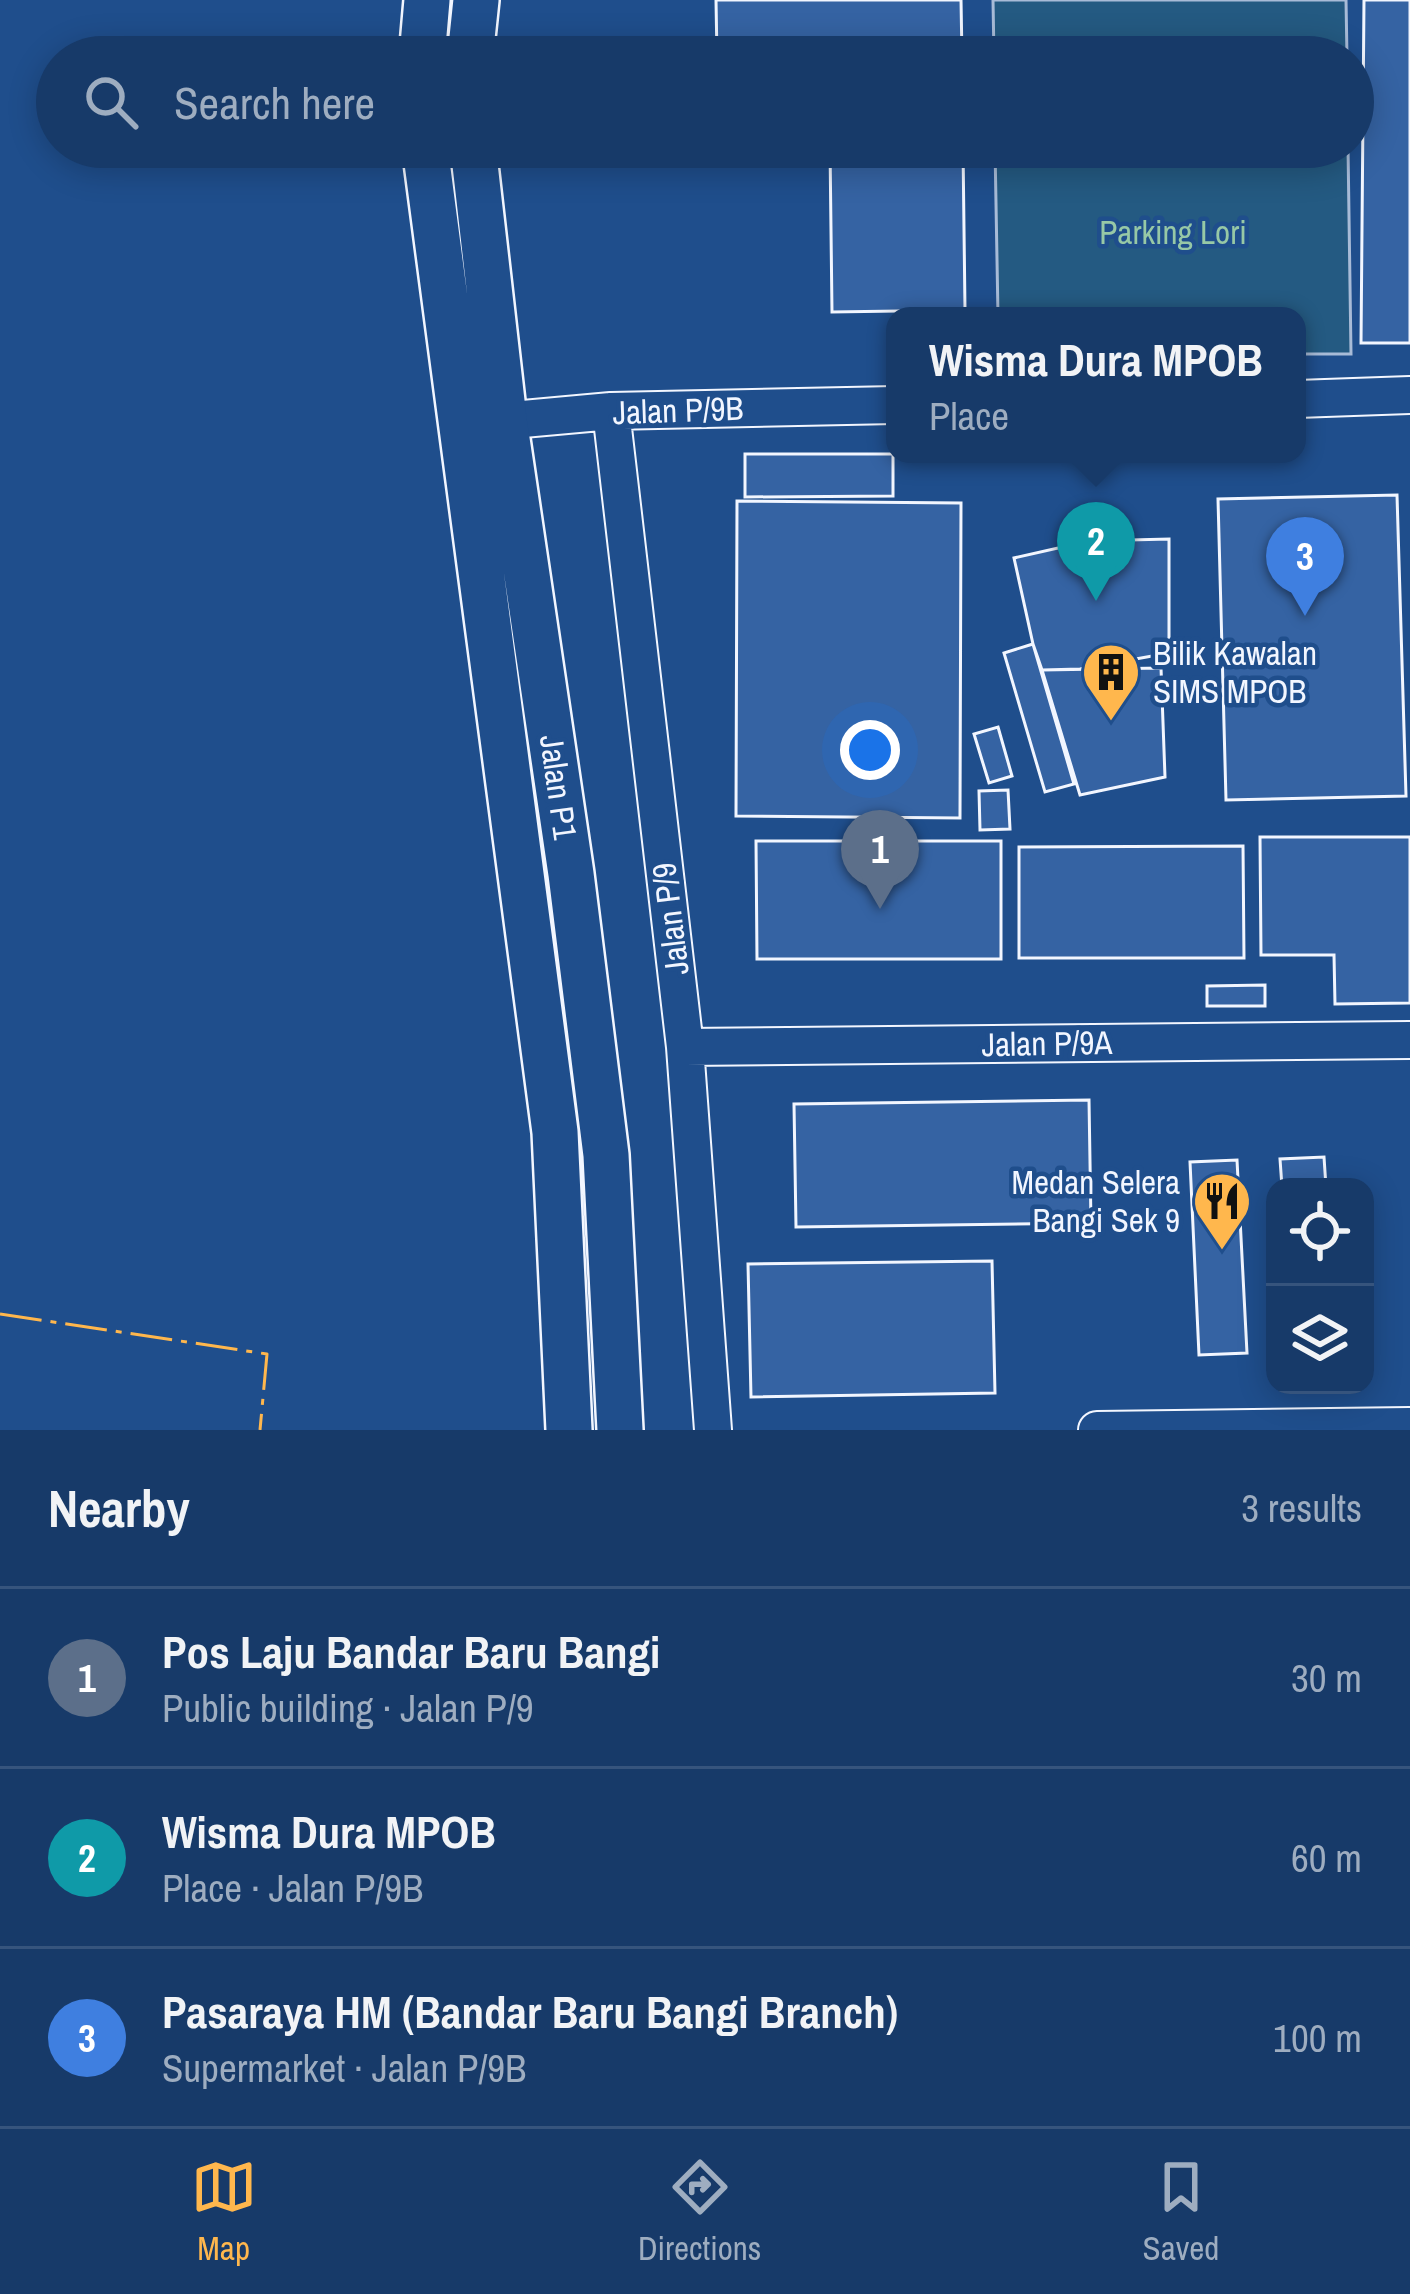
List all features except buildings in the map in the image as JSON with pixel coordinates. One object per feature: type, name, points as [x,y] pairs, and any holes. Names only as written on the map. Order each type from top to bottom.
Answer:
[{"type":"main road","points":[[424,36],[427,0]]},
{"type":"main road","points":[[472,36],[476,0]]},
{"type":"main road","name":"Jalan P1","points":[[429,168],[572,874],[606,1155],[620,1430]]},
{"type":"main road","name":"Jalan P1","points":[[474,168],[483,423],[555,1132],[569,1430]]},
{"type":"street","points":[[1306,399],[1410,395]]},
{"type":"street","name":"Jalan P/9B","points":[[483,423],[611,410],[886,405]]},
{"type":"street","name":"Jalan P/9","points":[[611,410],[685,1047],[712,1430]]},
{"type":"street","name":"Jalan P/9A","points":[[685,1047],[1410,1040]]},
{"type":"street","points":[[1097,1430],[1410,1426]]},
{"type":"green space","points":[[993,0],[1346,0],[1347,36],[994,36]]},
{"type":"green space","name":"Parking Lori","points":[[995,168],[1348,168],[1351,354],[1306,354],[1306,307],[998,307]]},
{"type":"power","points":[[0,1314],[267,1354],[260,1430]]},
{"type":"place","name":"Wisma Dura MPOB","points":[[1096,601]]},
{"type":"place","name":"Pasaraya HM (Bandar Baru Bangi Branch)","points":[[1305,616]]},
{"type":"place","name":"Bilik Kawalan SIMS MPOB","points":[[1111,723]]},
{"type":"place","name":"Pos Laju Bandar Baru Bangi","points":[[880,909]]},
{"type":"place","name":"Medan Selera Bangi Sek 9","points":[[1222,1252]]}]
